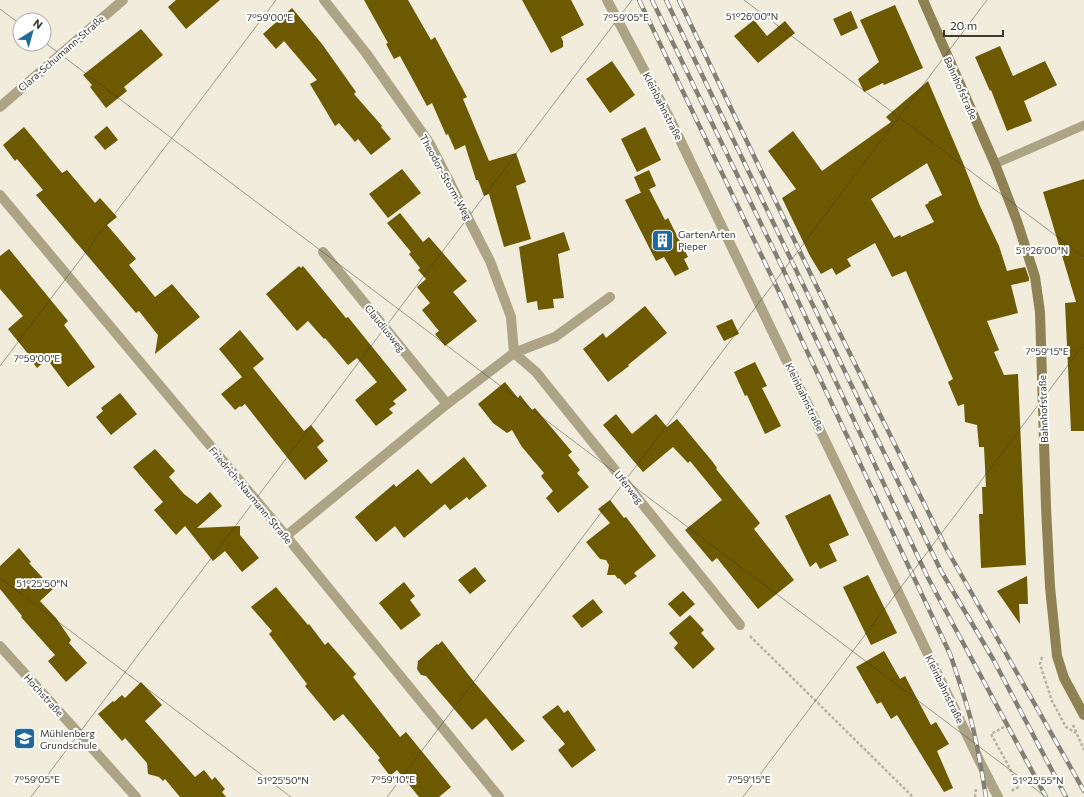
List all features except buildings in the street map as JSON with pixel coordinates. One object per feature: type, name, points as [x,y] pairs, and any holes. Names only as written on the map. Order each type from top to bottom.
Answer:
[{"type":"street","name":"Clara-Schumann-Straße","points":[[0,107],[123,0]]},
{"type":"street","name":"Theodor-Storm-Weg","points":[[324,0],[366,53],[430,144],[490,261],[511,317],[514,353]]},
{"type":"street","name":"Kleinbahnstraße","points":[[607,0],[669,116],[980,762],[1002,795]]},
{"type":"street","name":"Bahnhofstraße","points":[[923,0],[1018,221],[1035,277],[1040,312],[1050,587],[1057,656],[1064,678],[1084,715]]},
{"type":"street","name":"Friedrich-Naumann-Straße","points":[[0,195],[286,536],[499,797]]},
{"type":"street","name":"Claudiusweg","points":[[323,252],[447,404]]},
{"type":"street","points":[[286,536],[447,404],[514,353],[555,337],[610,297]]},
{"type":"street","name":"Uferweg","points":[[514,353],[536,372],[740,626]]},
{"type":"street","name":"Hochstraße","points":[[0,646],[136,797]]},
{"type":"lane","points":[[994,164],[1084,124]]},
{"type":"path","points":[[740,626],[913,797]]},
{"type":"path","points":[[1040,664],[1052,701],[1066,727],[1076,733]]},
{"type":"path","points":[[1002,795],[1019,787],[991,734],[1004,727]]},
{"type":"railway","points":[[639,0],[950,654],[965,697],[972,724],[986,797]]},
{"type":"railway","points":[[652,0],[784,271],[927,576],[1046,797]]},
{"type":"railway","points":[[666,0],[941,571],[993,659],[1066,797]]},
{"type":"railway","points":[[679,0],[813,279],[946,548],[1084,791]]},
{"type":"place","name":"GartenArten Pieper","points":[[662,240]]},
{"type":"place","name":"Mühlenberg Grundschule","points":[[24,739]]}]
